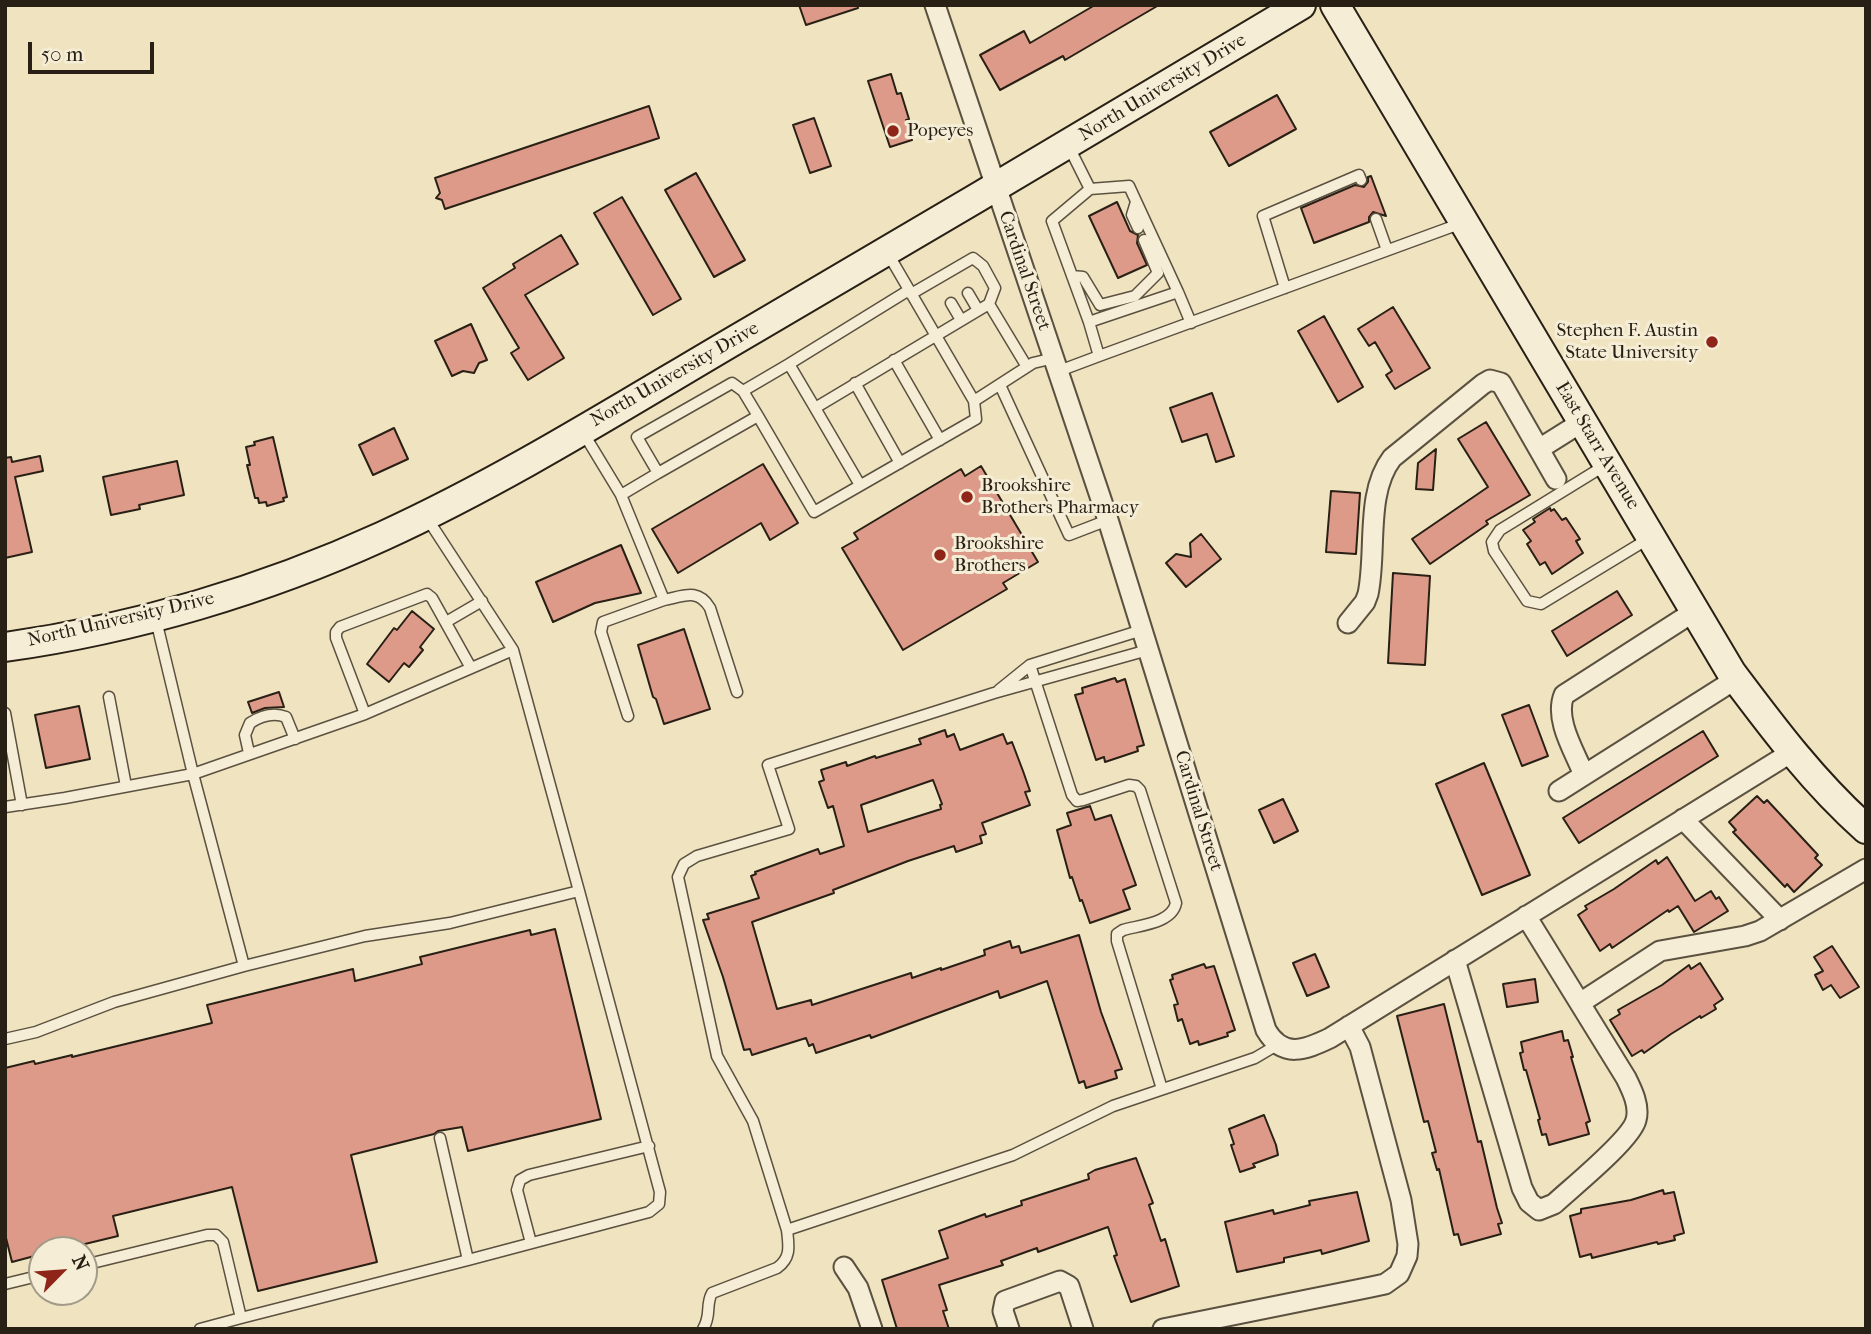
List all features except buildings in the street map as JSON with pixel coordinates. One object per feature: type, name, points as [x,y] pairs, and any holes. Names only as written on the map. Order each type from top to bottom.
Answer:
[{"type":"main road","name":"North University Drive","points":[[5,647],[155,616],[285,575],[425,516],[581,430],[887,252],[1301,5]]},
{"type":"main road","name":"East Starr Avenue","points":[[1335,5],[1736,679],[1792,752],[1838,804],[1866,829]]},
{"type":"street","name":"Cardinal Street","points":[[935,5],[1108,520],[1266,1030],[1277,1045]]},
{"type":"street","points":[[1348,623],[1368,594],[1377,489],[1384,468],[1392,458],[1490,380],[1501,383],[1556,479]]},
{"type":"street","points":[[1539,449],[1582,422]]},
{"type":"street","points":[[1584,775],[1562,718],[1560,706],[1564,695],[1695,611]]},
{"type":"street","points":[[1559,791],[1736,679]]},
{"type":"street","points":[[1277,1045],[1302,1050],[1330,1038],[1792,752]]},
{"type":"street","points":[[1683,819],[1780,920]]},
{"type":"street","points":[[1580,1003],[1660,951],[1760,931],[1866,869]]},
{"type":"street","points":[[1455,960],[1519,1178],[1525,1194],[1539,1210],[1553,1203],[1632,1130],[1636,1120],[1636,1102],[1626,1078],[1526,916]]},
{"type":"street","points":[[1163,1329],[1385,1284],[1399,1274],[1407,1256],[1406,1224],[1360,1047],[1349,1026]]},
{"type":"street","points":[[844,1267],[858,1288],[872,1329]]},
{"type":"street","points":[[1009,1329],[1003,1311],[1005,1301],[1009,1297],[1060,1281],[1069,1286],[1083,1329]]},
{"type":"lane","points":[[1068,145],[1090,189]]},
{"type":"lane","points":[[1285,288],[1263,216],[1359,174],[1361,180]]},
{"type":"lane","points":[[1099,356],[1052,221],[1090,189],[1129,186],[1191,323]]},
{"type":"lane","points":[[1136,202],[1132,215],[1138,228]]},
{"type":"lane","points":[[1376,219],[1387,250]]},
{"type":"lane","points":[[974,401],[1033,363],[1056,365],[1099,356],[1464,222]]},
{"type":"lane","points":[[1073,276],[1083,277],[1100,305],[1135,296],[1158,274],[1144,240]]},
{"type":"lane","points":[[658,473],[638,437],[732,383],[743,391],[814,512],[976,419],[974,401],[887,252]]},
{"type":"lane","points":[[743,391],[910,292],[940,283],[973,258],[983,266],[995,288],[989,303],[815,408]]},
{"type":"lane","points":[[1089,322],[1178,292]]},
{"type":"lane","points":[[968,293],[978,310]]},
{"type":"lane","points":[[951,303],[961,320]]},
{"type":"lane","points":[[989,303],[1027,368]]},
{"type":"lane","points":[[894,360],[940,440]]},
{"type":"lane","points":[[789,364],[860,485]]},
{"type":"lane","points":[[855,383],[900,463]]},
{"type":"lane","points":[[1000,385],[1069,535],[1108,520]]},
{"type":"lane","points":[[621,495],[758,416]]},
{"type":"lane","points":[[581,430],[621,495],[664,600]]},
{"type":"lane","points":[[1607,464],[1500,530],[1492,542],[1494,551],[1527,601],[1541,604],[1651,537]]},
{"type":"lane","points":[[201,1329],[649,1212],[659,1204],[660,1192],[649,1146],[513,650],[425,516]]},
{"type":"lane","points":[[365,714],[336,638],[340,627],[426,594],[432,598],[471,668]]},
{"type":"lane","points":[[628,716],[601,632],[603,622],[664,600],[694,595],[704,598],[737,692]]},
{"type":"lane","points":[[446,622],[482,601]]},
{"type":"lane","points":[[155,616],[193,774],[244,965]]},
{"type":"lane","points":[[995,693],[1030,666],[1142,630]]},
{"type":"lane","points":[[5,807],[193,774],[365,714],[513,650]]},
{"type":"lane","points":[[702,1329],[710,1315],[709,1299],[712,1293],[783,1264],[788,1256],[787,1230],[752,1121],[717,1056],[679,886],[678,877],[681,870],[688,860],[697,856],[789,829],[768,765],[995,693],[1148,650]]},
{"type":"lane","points":[[1030,666],[1072,795],[1077,801],[1129,785],[1140,790],[1176,903],[1174,912],[1168,917],[1117,934],[1162,1088]]},
{"type":"lane","points":[[109,697],[126,786]]},
{"type":"lane","points":[[5,713],[23,805]]},
{"type":"lane","points":[[249,753],[245,735],[250,723],[268,715],[286,717],[295,739]]},
{"type":"lane","points":[[5,1039],[36,1032],[114,1002],[244,965],[365,936],[450,923],[579,891]]},
{"type":"lane","points":[[787,1230],[1013,1155],[1113,1106],[1255,1058],[1277,1045]]},
{"type":"lane","points":[[440,1138],[468,1260]]},
{"type":"lane","points":[[531,1243],[517,1190],[520,1180],[529,1175],[649,1146]]},
{"type":"lane","points":[[98,1262],[216,1235],[223,1242],[241,1318]]},
{"type":"lane","points":[[5,1284],[28,1278]]},
{"type":"place","name":"Popeyes","points":[[893,131]]},
{"type":"place","name":"Stephen F. Austin State University","points":[[1712,342]]},
{"type":"place","name":"Brookshire Brothers Pharmacy","points":[[967,497]]},
{"type":"place","name":"Brookshire Brothers","points":[[940,555]]}]
